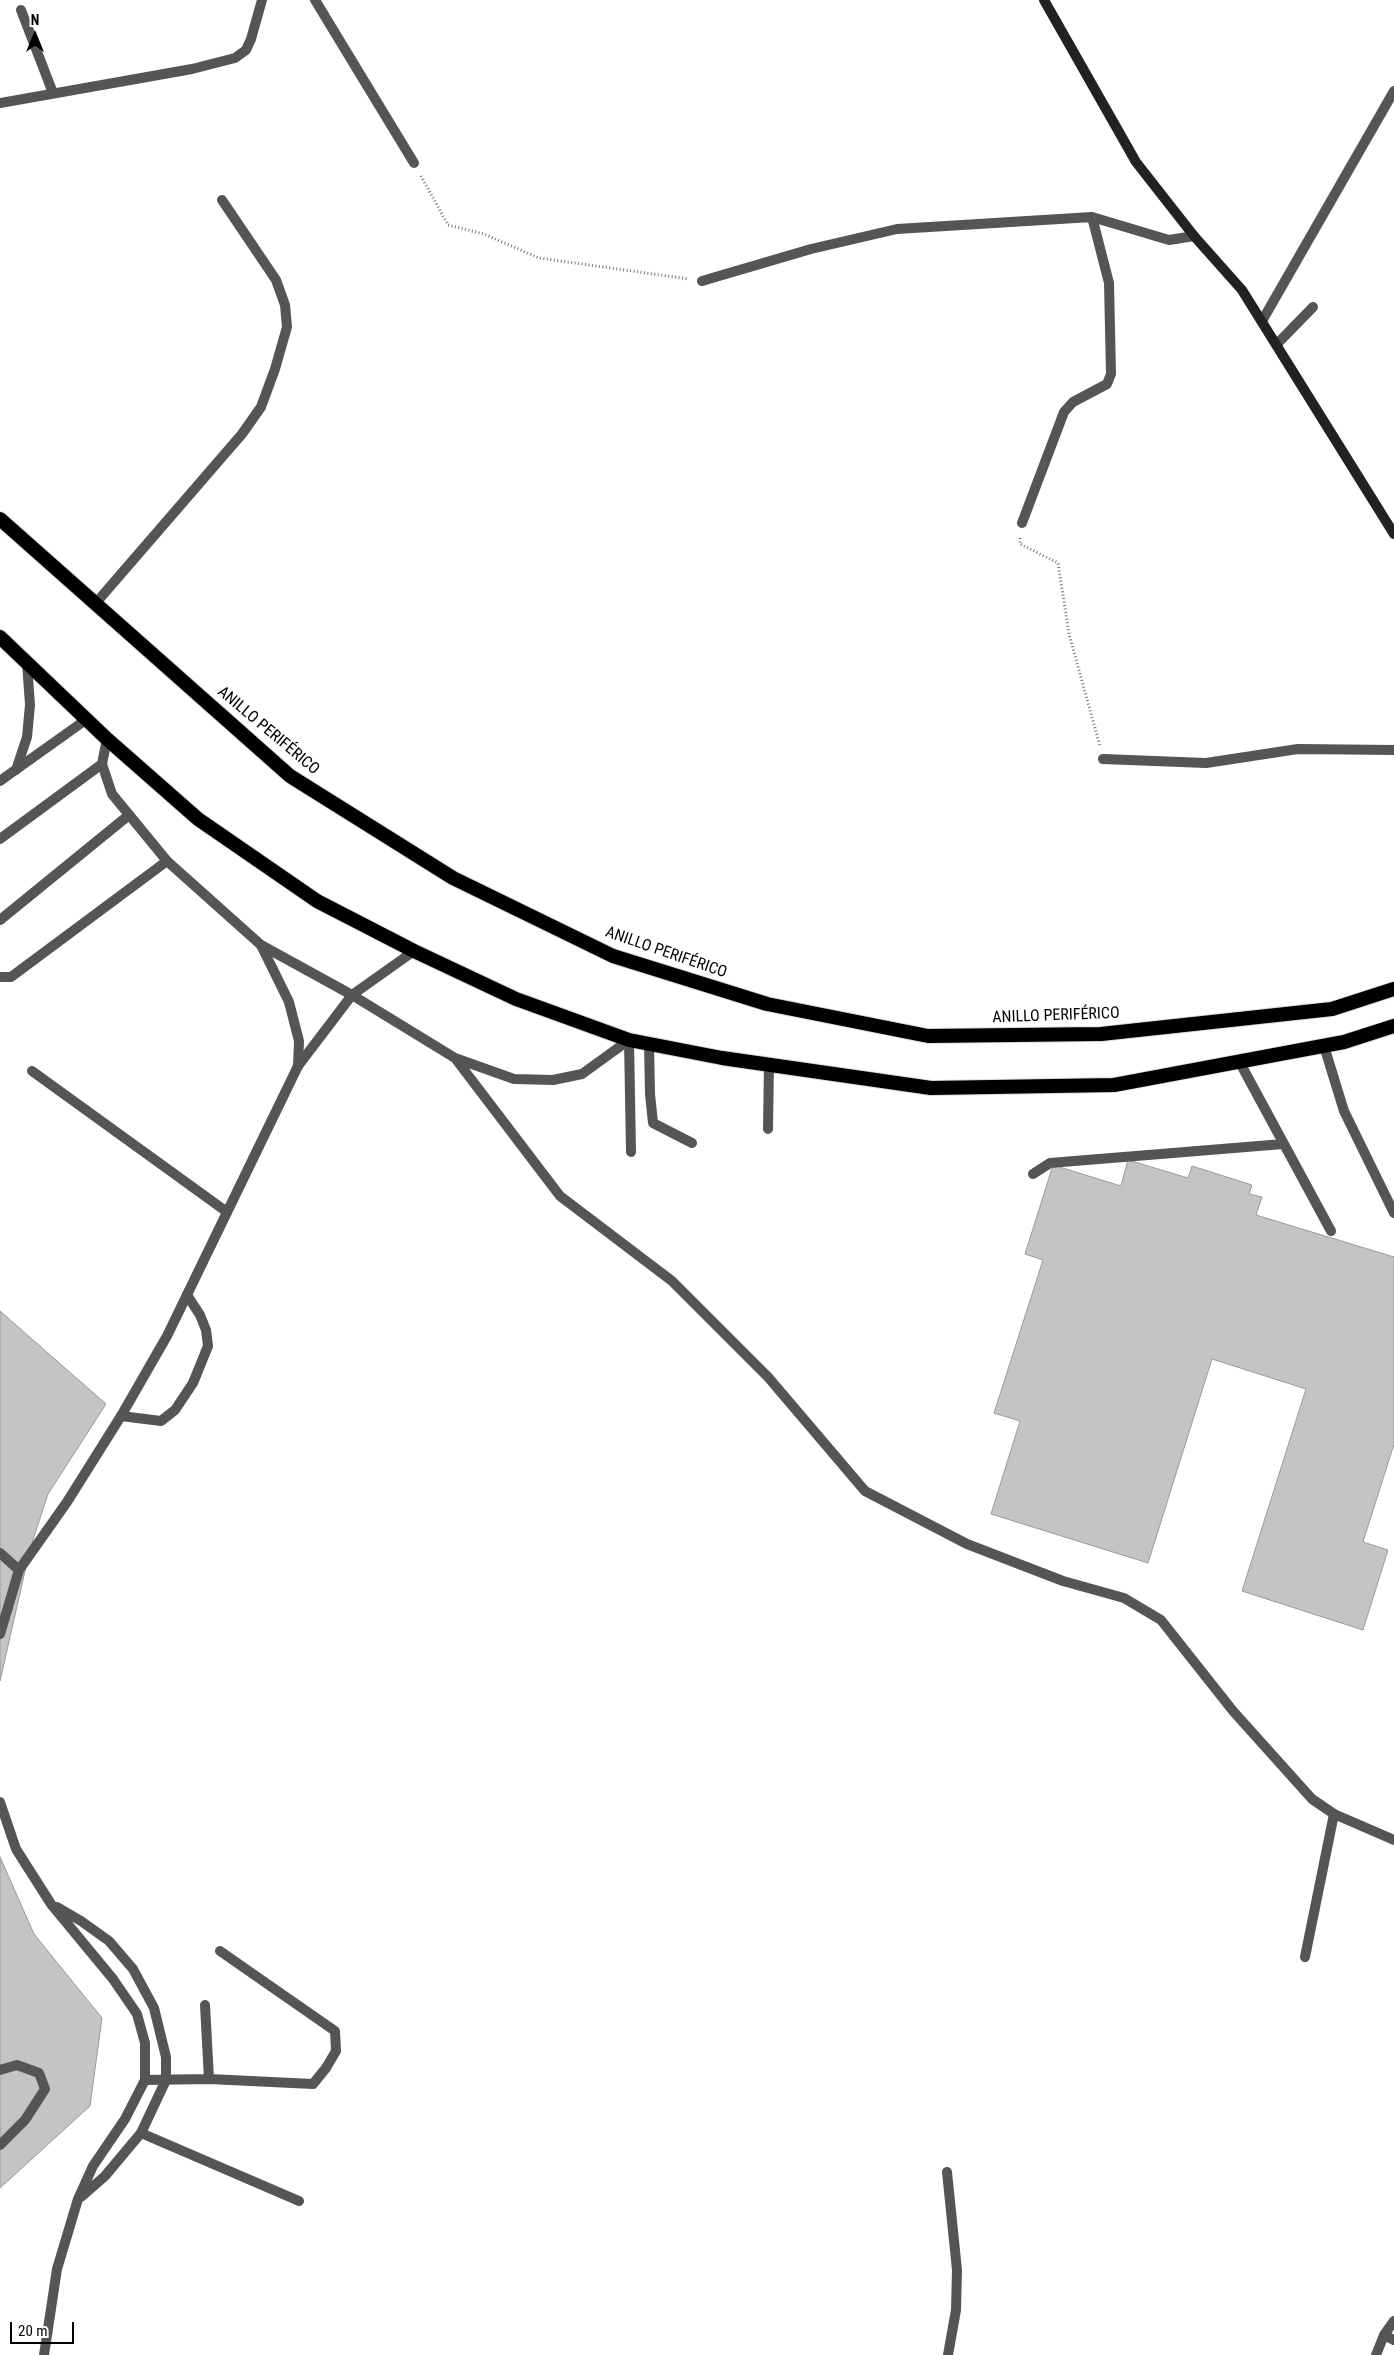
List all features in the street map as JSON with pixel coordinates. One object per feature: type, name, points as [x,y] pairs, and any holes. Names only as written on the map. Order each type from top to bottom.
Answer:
[{"type":"highway","name":"ANILLO PERIFÉRICO","points":[[0,519],[290,776],[453,878],[613,956],[767,1004],[928,1036],[1101,1034],[1332,1009],[1394,988]]},
{"type":"highway","points":[[0,637],[107,739],[206,825],[317,901],[414,951],[516,999],[629,1040],[769,1064],[931,1088],[1114,1085],[1344,1042],[1394,1026]]},
{"type":"main road","points":[[1044,0],[1136,162],[1194,236],[1242,290],[1394,534]]},
{"type":"street","points":[[0,103],[192,68],[235,58],[246,50],[262,0]]},
{"type":"street","points":[[315,0],[414,163]]},
{"type":"street","points":[[22,10],[53,93]]},
{"type":"street","points":[[1262,321],[1394,91]]},
{"type":"street","points":[[95,604],[242,434],[261,407],[275,369],[287,327],[285,305],[276,280],[222,200]]},
{"type":"street","points":[[702,281],[811,250],[897,229],[1092,216],[1169,240],[1194,236]]},
{"type":"street","points":[[1022,522],[1064,412],[1073,402],[1107,384],[1111,374],[1109,283],[1092,216]]},
{"type":"street","points":[[1277,344],[1314,307]]},
{"type":"street","points":[[16,770],[27,737],[30,705],[27,663]]},
{"type":"street","points":[[0,781],[87,719]]},
{"type":"street","points":[[107,739],[102,764],[112,794],[167,861],[261,945],[352,995],[455,1058],[514,1079],[553,1080],[582,1074],[629,1040]]},
{"type":"street","points":[[1103,759],[1206,763],[1298,749],[1394,750]]},
{"type":"street","points":[[0,839],[102,764]]},
{"type":"street","points":[[0,920],[129,815]]},
{"type":"street","points":[[0,977],[11,977],[167,861]]},
{"type":"street","points":[[261,945],[289,1002],[299,1041],[298,1066]]},
{"type":"street","points":[[0,1634],[19,1570],[67,1502],[121,1416],[167,1336],[298,1066],[352,995],[414,951]]},
{"type":"street","points":[[629,1040],[631,1152]]},
{"type":"street","points":[[649,1044],[650,1094],[654,1123],[692,1143]]},
{"type":"street","points":[[1324,1046],[1344,1111],[1394,1212]]},
{"type":"street","points":[[455,1058],[560,1196],[672,1281],[768,1377],[865,1491],[967,1544],[1063,1581],[1124,1598],[1161,1620],[1233,1711],[1312,1799],[1334,1814],[1394,1840]]},
{"type":"street","points":[[1239,1062],[1331,1232]]},
{"type":"street","points":[[768,1129],[769,1064]]},
{"type":"street","points":[[32,1071],[227,1212]]},
{"type":"street","points":[[1033,1174],[1050,1164],[1283,1144]]},
{"type":"street","points":[[121,1416],[162,1421],[175,1410],[193,1383],[208,1346],[206,1330],[200,1315],[187,1295]]},
{"type":"street","points":[[0,1554],[19,1570]]},
{"type":"street","points":[[0,1802],[16,1849],[50,1904],[113,1979],[137,2014],[145,2043],[144,2080],[125,2119],[93,2166],[78,2199],[57,2269],[44,2355]]},
{"type":"street","points":[[1306,1957],[1334,1814]]},
{"type":"street","points":[[50,1904],[81,1921],[109,1941],[133,1969],[154,2008],[166,2057],[166,2080],[141,2133],[105,2176],[78,2199]]},
{"type":"street","points":[[144,2080],[208,2079],[313,2084],[326,2068],[336,2051],[335,2031],[220,1951]]},
{"type":"street","points":[[205,2005],[208,2079]]},
{"type":"street","points":[[0,2070],[17,2065],[40,2073],[45,2089],[25,2120],[0,2145]]},
{"type":"street","points":[[141,2133],[299,2201]]},
{"type":"street","points":[[947,2172],[957,2270],[956,2310],[948,2355]]},
{"type":"street","points":[[1376,2355],[1384,2335],[1394,2321]]},
{"type":"street","points":[[1384,2335],[1394,2340]]},
{"type":"path","points":[[414,163],[448,225],[484,234],[539,258],[702,281]]},
{"type":"path","points":[[1022,522],[1020,544],[1058,563],[1069,634],[1103,759]]},
{"type":"building","points":[[1128,1160],[1188,1178],[1192,1166],[1252,1185],[1249,1194],[1262,1197],[1256,1215],[1394,1257],[1394,1444],[1363,1542],[1388,1550],[1363,1630],[1242,1591],[1306,1389],[1212,1359],[1148,1563],[991,1514],[1020,1421],[994,1413],[1043,1260],[1025,1254],[1053,1165],[1121,1186]]},
{"type":"building","points":[[0,1311],[106,1404],[48,1494],[30,1549],[0,1681]]},
{"type":"building","points":[[0,1857],[34,1934],[102,2018],[90,2106],[0,2188]]}]
